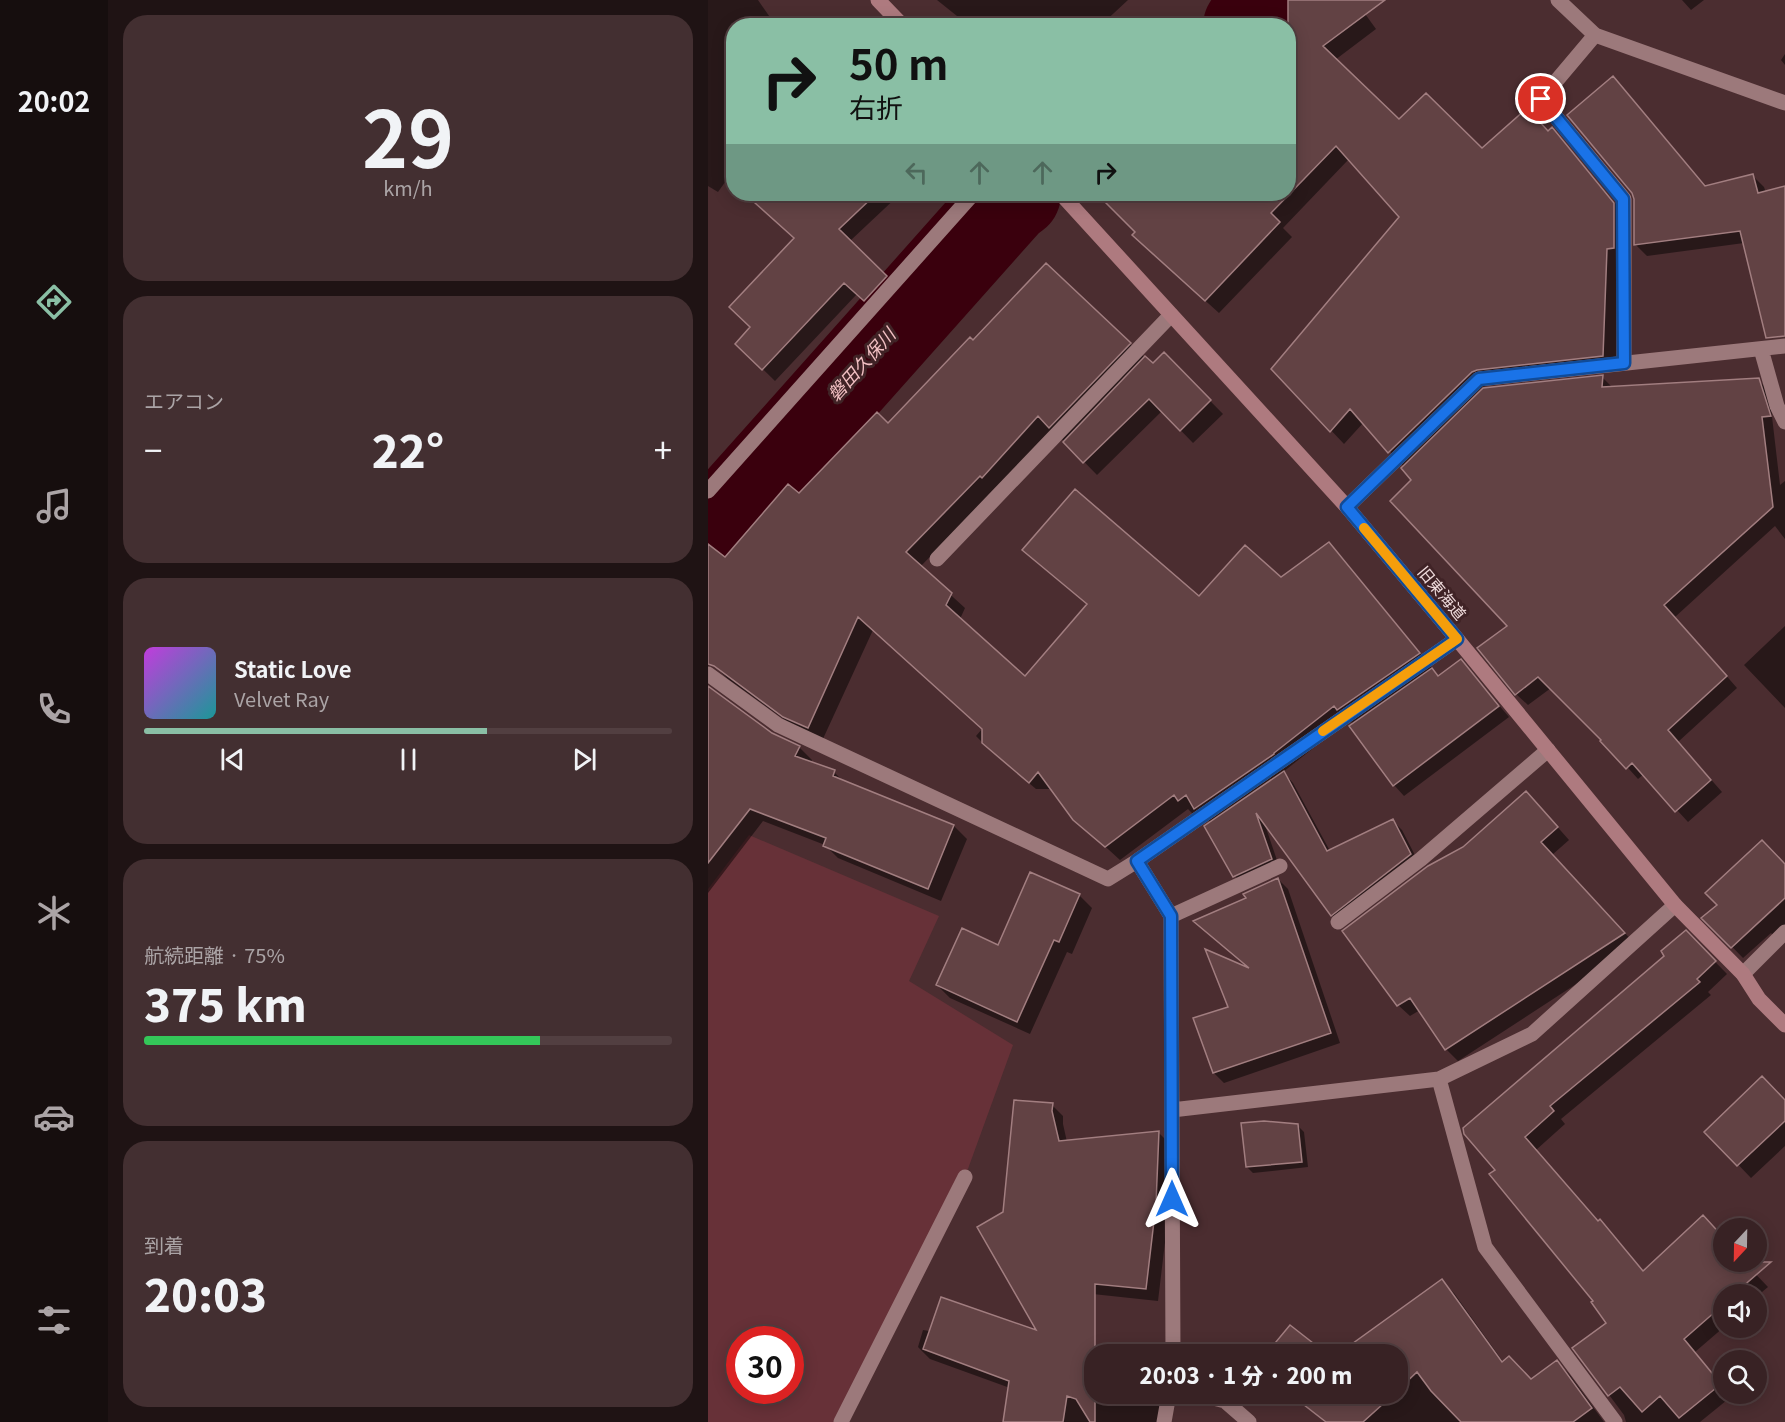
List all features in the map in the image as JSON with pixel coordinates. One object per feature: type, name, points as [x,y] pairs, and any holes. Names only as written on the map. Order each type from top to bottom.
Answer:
[{"type":"street","points":[[878,0],[895,18]]},
{"type":"street","points":[[1558,0],[1595,36],[1785,103]]},
{"type":"street","points":[[1595,36],[1541,99],[1623,199],[1624,363]]},
{"type":"street","points":[[708,491],[967,201]]},
{"type":"street","name":"旧東海道","points":[[1067,201],[1347,507],[1675,905],[1743,974],[1759,999],[1785,1025]]},
{"type":"street","points":[[937,559],[1171,315]]},
{"type":"street","points":[[1347,507],[1479,379],[1785,346]]},
{"type":"street","points":[[1761,349],[1776,406],[1785,422]]},
{"type":"street","points":[[708,674],[777,725],[1108,879],[1457,639]]},
{"type":"street","points":[[1338,922],[1421,859],[1548,750]]},
{"type":"street","points":[[1137,861],[1171,916],[1173,1344]]},
{"type":"street","points":[[1171,916],[1280,866]]},
{"type":"street","points":[[1172,1110],[1439,1079],[1532,1034],[1675,905]]},
{"type":"street","points":[[1743,974],[1785,932]]},
{"type":"street","points":[[1439,1079],[1485,1247],[1615,1422]]},
{"type":"street","points":[[841,1422],[965,1177]]},
{"type":"street","points":[[1164,1422],[1167,1404]]},
{"type":"street","points":[[1228,1404],[1249,1422]]},
{"type":"shaded area","points":[[749,835],[939,916],[909,981],[1013,1045],[965,1177],[841,1422],[708,1422],[708,889]]},
{"type":"building","points":[[1288,0],[1385,0],[1323,46],[1399,119],[1426,93],[1482,148],[1527,108],[1548,131],[1552,127],[1614,203],[1614,248],[1607,249],[1603,356],[1472,372],[1388,453],[1350,409],[1330,432],[1271,369],[1399,217],[1336,146],[1296,187],[1296,18],[1288,18]]},
{"type":"building","points":[[1613,76],[1705,186],[1753,174],[1758,193],[1785,186],[1785,336],[1766,338],[1740,231],[1634,245],[1632,193],[1567,115]]},
{"type":"building","points":[[753,201],[869,201],[839,229],[887,276],[864,301],[844,283],[762,370],[735,344],[750,327],[729,307],[794,238]]},
{"type":"building","points":[[1104,201],[1283,201],[1271,213],[1280,222],[1205,301],[1132,235],[1135,232]]},
{"type":"building","points":[[1046,263],[1131,343],[1049,428],[1038,416],[982,478],[980,476],[906,552],[952,593],[946,605],[1025,676],[1087,604],[1022,550],[1075,489],[1199,596],[1245,545],[1281,577],[1329,542],[1420,653],[1337,710],[1334,706],[1274,754],[1194,809],[1186,795],[1178,801],[1174,795],[1105,847],[1073,820],[1038,772],[1029,783],[982,743],[982,729],[858,617],[808,728],[783,717],[714,666],[708,664],[708,544],[725,557],[788,484],[799,493],[877,412],[888,423],[970,337],[973,340]]},
{"type":"building","points":[[1164,352],[1211,400],[1180,431],[1149,399],[1083,463],[1063,442],[1145,356],[1153,363]]},
{"type":"building","points":[[1603,375],[1602,387],[1759,378],[1771,416],[1762,417],[1773,507],[1664,605],[1727,676],[1668,730],[1711,780],[1675,812],[1632,763],[1626,769],[1601,740],[1538,677],[1515,695],[1477,648],[1507,626],[1390,501],[1411,480],[1401,468],[1483,388]]},
{"type":"building","points":[[1461,659],[1499,706],[1393,786],[1349,726],[1432,668],[1438,676]]},
{"type":"building","points":[[708,686],[772,733],[800,746],[795,756],[835,770],[833,776],[954,825],[928,889],[823,846],[826,838],[750,809],[708,863]]},
{"type":"building","points":[[1284,771],[1327,851],[1393,819],[1411,854],[1331,916],[1256,813],[1272,859],[1233,877],[1204,826]]},
{"type":"building","points":[[1526,791],[1558,827],[1541,842],[1625,933],[1445,1050],[1410,998],[1397,1006],[1342,931],[1428,866],[1463,847]]},
{"type":"building","points":[[1762,840],[1785,864],[1785,898],[1731,948],[1701,918],[1717,905],[1705,893]]},
{"type":"building","points":[[1030,872],[1080,894],[1059,942],[1054,940],[1017,1022],[936,985],[962,928],[998,945]]},
{"type":"building","points":[[1278,878],[1331,1033],[1213,1073],[1193,1018],[1228,1007],[1205,949],[1249,968],[1193,921],[1246,898],[1243,894]]},
{"type":"building","points":[[1686,930],[1716,961],[1697,979],[1700,982],[1550,1106],[1554,1111],[1525,1137],[1598,1221],[1600,1219],[1643,1271],[1703,1215],[1713,1226],[1713,1272],[1759,1272],[1746,1284],[1713,1284],[1713,1314],[1684,1339],[1713,1374],[1713,1390],[1679,1418],[1660,1396],[1642,1412],[1620,1387],[1608,1396],[1572,1348],[1606,1323],[1591,1302],[1593,1301],[1489,1174],[1495,1170],[1464,1134],[1463,1128],[1664,956],[1661,951]]},
{"type":"building","points":[[1762,1076],[1785,1100],[1785,1121],[1737,1166],[1704,1132]]},
{"type":"building","points":[[1014,1100],[1053,1103],[1052,1111],[1059,1141],[1159,1131],[1156,1204],[1146,1289],[1095,1284],[1095,1344],[1084,1344],[1084,1404],[1095,1404],[1095,1422],[1090,1422],[1076,1399],[1067,1396],[1063,1422],[1003,1422],[1009,1381],[923,1349],[941,1297],[1036,1330],[977,1227],[1003,1212]]},
{"type":"building","points":[[1264,1121],[1298,1124],[1302,1162],[1246,1167],[1241,1123]]},
{"type":"building","points":[[1442,1279],[1502,1362],[1509,1356],[1531,1379],[1557,1360],[1592,1408],[1573,1422],[1461,1422],[1431,1391],[1417,1372],[1408,1381],[1408,1344],[1352,1344]]},
{"type":"building","points":[[1290,1325],[1314,1344],[1274,1344]]},
{"type":"building","points":[[1303,1404],[1383,1404],[1363,1422],[1326,1422]]},
{"type":"waterway","name":"磐田久保川","points":[[1259,18],[1285,0]]},
{"type":"waterway","name":"磐田久保川","points":[[708,537],[1007,201]]},
{"type":"slow traffic","points":[[1323,731],[1457,639],[1364,528]]},
{"type":"route","points":[[1172,1199],[1171,916],[1137,861],[1457,639],[1347,507],[1479,379],[1624,363],[1623,199],[1541,99]]}]
